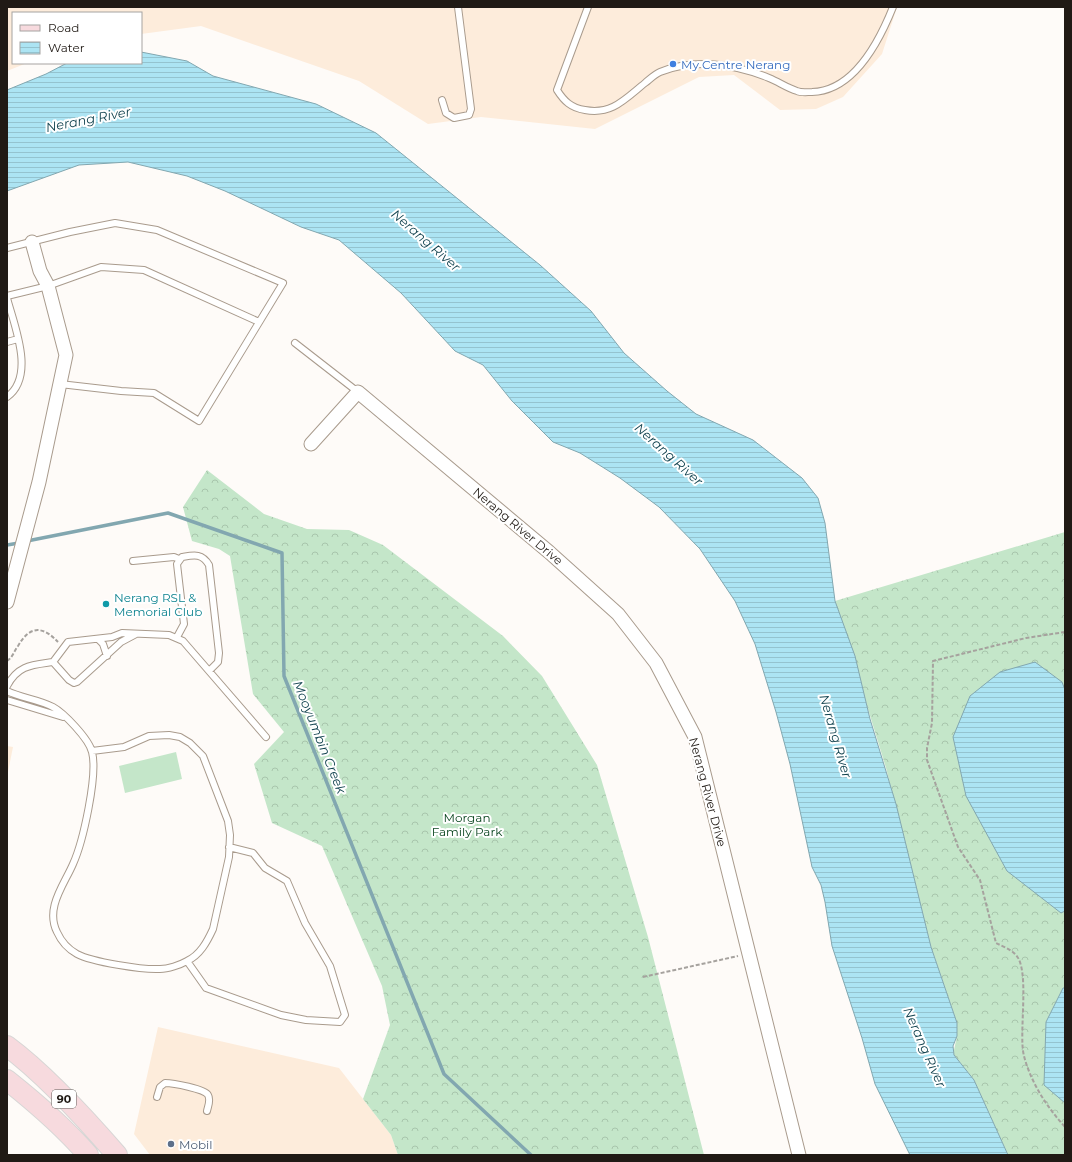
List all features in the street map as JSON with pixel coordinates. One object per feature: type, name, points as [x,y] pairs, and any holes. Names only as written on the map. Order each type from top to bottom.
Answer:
[{"type":"main road","name":"90","points":[[7,1046],[50,1084],[94,1128],[117,1155]]},
{"type":"main road","name":"90","points":[[7,1080],[36,1103],[75,1140],[88,1155]]},
{"type":"main road","points":[[94,1128],[119,1144],[128,1155]]},
{"type":"street","points":[[9,597],[66,355],[48,286],[40,271],[32,242]]},
{"type":"street","points":[[311,444],[358,392]]},
{"type":"street","name":"Nerang River Drive","points":[[358,392],[549,552],[612,608],[656,662],[695,737],[799,1155]]},
{"type":"lane","points":[[442,100],[446,113],[454,118],[469,115],[471,109],[458,7]]},
{"type":"lane","points":[[588,7],[557,90],[565,102],[581,109],[598,112],[613,108],[658,73],[674,67],[695,64],[722,65],[746,70],[769,78],[798,92],[820,91],[839,85],[853,73],[866,57],[881,33],[893,7]]},
{"type":"lane","points":[[7,248],[70,232],[115,223],[157,230],[283,283],[199,421],[154,393],[60,384]]},
{"type":"lane","points":[[7,397],[18,382],[22,371],[22,360],[7,297],[48,286],[101,266],[144,270],[259,322]]},
{"type":"lane","points":[[7,342],[18,339]]},
{"type":"lane","points":[[294,343],[358,392]]},
{"type":"lane","points":[[133,561],[174,557],[179,559],[182,557],[198,555],[203,557],[209,565],[219,653],[218,662],[209,671]]},
{"type":"lane","points":[[177,637],[184,624],[178,569],[179,559]]},
{"type":"lane","points":[[7,686],[17,671],[23,667],[53,662],[68,642],[112,638],[122,633],[169,635],[177,637],[183,641],[266,737]]},
{"type":"lane","points":[[53,662],[68,680],[74,683],[80,680],[122,642],[136,634]]},
{"type":"lane","points":[[98,639],[103,644],[106,656]]},
{"type":"lane","points":[[7,690],[54,707],[87,740],[92,751],[94,768],[93,786],[79,848],[56,899],[53,913],[56,932],[70,949],[87,958],[138,968],[162,969],[187,961],[198,953],[208,941],[213,929],[229,847],[228,821],[203,756],[190,743],[180,737],[158,734],[124,747],[92,751]]},
{"type":"lane","points":[[7,700],[65,717]]},
{"type":"lane","points":[[187,961],[206,988],[281,1015],[306,1020],[340,1022],[345,1015],[330,966],[305,923],[287,881],[265,868],[253,852],[229,847]]},
{"type":"lane","points":[[157,1097],[160,1087],[165,1083],[202,1091],[205,1092],[210,1098],[207,1111]]},
{"type":"path","points":[[7,661],[10,659],[21,641],[33,630],[40,629],[50,634],[63,648]]},
{"type":"path","points":[[1065,632],[1026,638],[933,661],[932,723],[926,748],[927,760],[958,846],[980,880],[996,943],[1015,954],[1019,961],[1024,989],[1021,1032],[1026,1062],[1035,1087],[1065,1127]]},
{"type":"path","points":[[643,977],[748,953]]},
{"type":"shaded area","name":"My Centre Nerang","points":[[7,7],[897,7],[882,54],[843,97],[816,109],[780,110],[734,75],[699,77],[595,129],[481,117],[428,124],[359,81],[201,26],[142,34],[142,12],[12,12],[12,64],[24,64],[7,71]]},
{"type":"shaded area","points":[[7,746],[13,747],[7,777]]},
{"type":"shaded area","points":[[158,1027],[339,1068],[391,1135],[398,1155],[150,1155],[134,1134]]},
{"type":"green space","name":"Morgan Family Park","points":[[207,470],[264,514],[307,529],[349,530],[383,545],[503,636],[542,676],[597,765],[648,937],[704,1155],[398,1155],[391,1135],[363,1099],[390,1025],[382,986],[322,846],[272,823],[254,764],[284,732],[253,694],[230,556],[219,549],[192,541],[183,507]]},
{"type":"green space","points":[[1065,532],[1065,1155],[1008,1155],[974,1080],[954,1055],[957,1036],[957,1023],[931,947],[886,768],[835,601]]},
{"type":"green space","points":[[176,752],[182,779],[125,793],[119,766]]},
{"type":"water","name":"Nerang River","points":[[142,52],[187,61],[213,76],[316,104],[376,133],[540,265],[591,311],[624,353],[667,391],[696,414],[753,440],[802,478],[818,498],[825,523],[835,601],[855,656],[870,719],[896,804],[931,947],[957,1023],[957,1036],[953,1046],[954,1055],[974,1080],[1008,1155],[910,1155],[875,1084],[862,1038],[832,946],[821,885],[812,867],[790,764],[755,644],[735,601],[700,549],[659,507],[620,478],[580,453],[553,442],[512,401],[483,365],[455,351],[401,293],[339,240],[301,227],[225,191],[187,176],[128,162],[79,165],[7,191],[7,90],[46,74],[65,64],[142,64]]},
{"type":"water","points":[[1035,662],[1062,682],[1065,690],[1065,911],[1061,913],[1007,871],[966,796],[953,737],[970,696],[1000,672]]},
{"type":"water","points":[[1063,988],[1065,988],[1065,1103],[1044,1085],[1046,1022]]},
{"type":"waterway","name":"Mooyumbin Creek","points":[[27,541],[168,513],[282,553],[284,676],[444,1074],[531,1155]]},
{"type":"waterway","name":"Mooyumbin Creek","points":[[7,545],[19,543]]},
{"type":"place","name":"My Centre Nerang","points":[[673,64]]},
{"type":"place","name":"Nerang RSL & Memorial Club","points":[[106,604]]},
{"type":"place","name":"Mobil","points":[[171,1144]]}]
